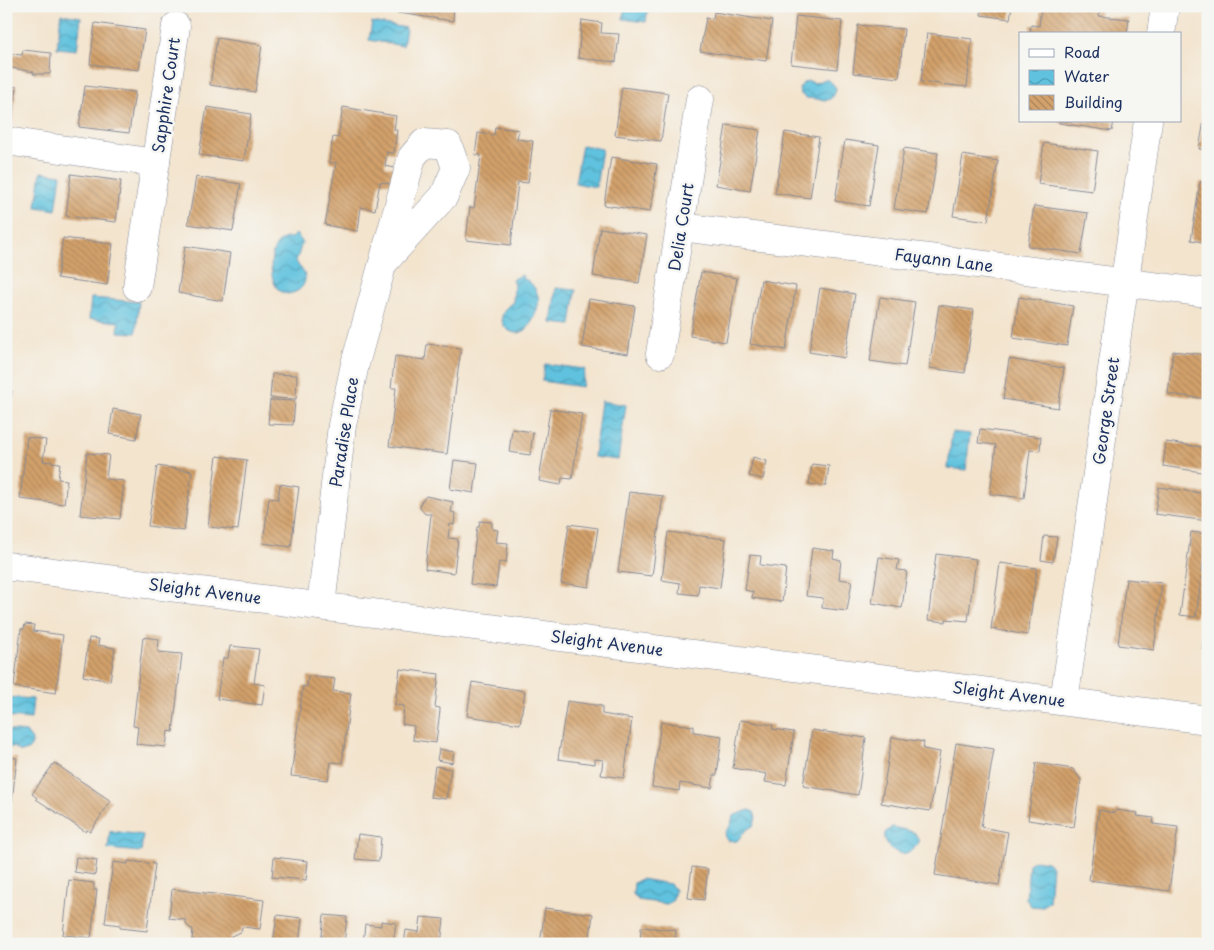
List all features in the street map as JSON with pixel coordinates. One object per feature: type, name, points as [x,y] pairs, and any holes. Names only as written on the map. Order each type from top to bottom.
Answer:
[{"type":"street","points":[[1160,32],[1164,6]]},
{"type":"street","name":"Sapphire Court","points":[[137,287],[176,26]]},
{"type":"street","name":"Delia Court","points":[[660,354],[700,99]]},
{"type":"street","name":"George Street","points":[[1064,701],[1148,122]]},
{"type":"street","name":"Sapphire Court","points":[[6,141],[156,163]]},
{"type":"street","name":"Fayann Lane","points":[[681,227],[1208,293]]},
{"type":"street","name":"Paradise Place","points":[[321,606],[347,396],[384,262]]},
{"type":"street","name":"Sleight Avenue","points":[[6,566],[1208,720]]},
{"type":"water","points":[[625,6],[648,6],[646,22],[623,19]]},
{"type":"water","points":[[61,14],[81,17],[77,50],[57,48]]},
{"type":"water","points":[[372,22],[406,28],[403,46],[369,40]]},
{"type":"water","points":[[826,79],[836,88],[831,98],[827,100],[807,98],[800,94],[799,89],[804,82],[814,83]]},
{"type":"water","points":[[582,145],[602,149],[596,187],[575,183]]},
{"type":"water","points":[[41,172],[61,175],[56,210],[36,207]]},
{"type":"water","points":[[296,234],[303,243],[296,260],[304,274],[305,280],[299,290],[285,294],[278,289],[273,280],[271,269],[272,257],[275,247],[282,240],[291,238]]},
{"type":"water","points":[[522,275],[535,288],[538,302],[535,314],[528,328],[515,333],[504,326],[502,318],[505,310],[513,302],[514,285],[512,280]]},
{"type":"water","points":[[556,288],[576,290],[571,325],[551,323]]},
{"type":"water","points":[[91,298],[139,302],[136,333],[118,332],[119,322],[89,319]]},
{"type":"water","points":[[545,364],[585,369],[582,387],[542,381]]},
{"type":"water","points":[[601,401],[626,405],[618,460],[594,457]]},
{"type":"water","points":[[952,432],[970,434],[966,470],[948,468]]},
{"type":"water","points":[[6,697],[33,699],[31,719],[6,717]]},
{"type":"water","points":[[6,730],[26,732],[32,740],[31,747],[21,752],[13,747],[6,748]]},
{"type":"water","points":[[749,810],[754,812],[756,817],[754,825],[745,831],[737,841],[729,841],[726,838],[725,832],[731,825],[733,816]]},
{"type":"water","points":[[892,827],[915,833],[919,842],[914,849],[901,854],[888,846],[885,840],[885,833]]},
{"type":"water","points":[[110,831],[143,835],[141,852],[108,849]]},
{"type":"water","points":[[1035,860],[1047,862],[1052,866],[1049,901],[1042,907],[1031,906],[1026,899],[1029,864]]},
{"type":"water","points":[[641,879],[670,884],[675,890],[673,900],[667,904],[638,900],[633,894],[634,883]]},
{"type":"building","points":[[392,6],[454,6],[453,21],[391,12]]},
{"type":"building","points":[[982,6],[1012,6],[1010,19],[981,15]]},
{"type":"building","points":[[1041,6],[1070,6],[1100,10],[1099,16],[1129,19],[1127,32],[1030,32],[1031,25],[1039,26]]},
{"type":"building","points":[[714,12],[772,21],[766,61],[700,51],[706,18],[713,19]]},
{"type":"building","points":[[796,16],[842,21],[837,69],[791,64]]},
{"type":"building","points":[[582,20],[602,23],[601,33],[619,34],[616,62],[578,58]]},
{"type":"building","points":[[95,23],[145,30],[139,70],[90,64]]},
{"type":"building","points":[[858,25],[904,29],[899,78],[853,73]]},
{"type":"building","points":[[927,33],[972,39],[967,87],[921,82]]},
{"type":"building","points":[[217,38],[262,45],[255,92],[210,85]]},
{"type":"building","points":[[23,50],[51,53],[50,74],[33,74],[34,72],[6,67],[6,53],[22,55]]},
{"type":"building","points":[[6,85],[17,87],[12,121],[6,120]]},
{"type":"building","points":[[85,86],[135,92],[129,133],[79,127]]},
{"type":"building","points":[[622,87],[668,93],[661,141],[615,135]]},
{"type":"building","points":[[207,107],[251,114],[244,161],[199,155]]},
{"type":"building","points":[[343,107],[396,116],[394,130],[397,130],[394,153],[387,152],[385,166],[395,168],[393,184],[380,182],[375,210],[361,207],[358,231],[325,225],[336,163],[329,162],[333,137],[338,138]]},
{"type":"building","points":[[1205,115],[1208,115],[1208,150],[1199,149]]},
{"type":"building","points":[[1059,122],[1114,122],[1112,131]]},
{"type":"building","points":[[726,125],[760,130],[750,191],[716,185]]},
{"type":"building","points":[[495,127],[519,130],[517,139],[533,141],[528,183],[518,182],[511,245],[466,240],[470,207],[474,208],[481,155],[475,155],[478,133],[494,135]]},
{"type":"building","points":[[785,132],[819,137],[810,198],[775,193]]},
{"type":"building","points":[[845,140],[879,145],[869,206],[835,201]]},
{"type":"building","points":[[1044,143],[1098,151],[1092,191],[1038,184]]},
{"type":"building","points":[[904,148],[938,153],[928,214],[894,209]]},
{"type":"building","points":[[963,155],[998,161],[988,221],[953,216]]},
{"type":"building","points":[[611,157],[657,164],[650,212],[604,205]]},
{"type":"building","points":[[71,174],[121,181],[116,222],[66,216]]},
{"type":"building","points":[[196,177],[241,184],[233,231],[188,224]]},
{"type":"building","points":[[1200,182],[1208,183],[1208,243],[1191,240]]},
{"type":"building","points":[[1034,206],[1088,213],[1081,254],[1028,246]]},
{"type":"building","points":[[600,228],[647,235],[639,283],[593,276]]},
{"type":"building","points":[[63,238],[113,244],[107,285],[57,278]]},
{"type":"building","points":[[185,246],[230,253],[223,301],[178,293]]},
{"type":"building","points":[[701,272],[737,278],[726,342],[690,336]]},
{"type":"building","points":[[761,280],[796,286],[786,350],[750,344]]},
{"type":"building","points":[[820,288],[855,294],[845,358],[809,352]]},
{"type":"building","points":[[880,297],[915,302],[905,366],[870,361]]},
{"type":"building","points":[[1019,297],[1073,306],[1067,346],[1013,338]]},
{"type":"building","points":[[589,299],[635,306],[628,354],[582,347]]},
{"type":"building","points":[[939,305],[974,310],[965,373],[929,368]]},
{"type":"building","points":[[427,344],[461,348],[447,454],[389,446],[396,388],[391,388],[395,356],[425,360]]},
{"type":"building","points":[[1173,351],[1208,355],[1208,399],[1168,394]]},
{"type":"building","points":[[1009,359],[1064,368],[1058,408],[1003,399]]},
{"type":"building","points":[[272,374],[297,375],[296,399],[270,398]]},
{"type":"building","points":[[6,390],[12,391],[7,418],[6,418]]},
{"type":"building","points":[[270,400],[295,401],[293,425],[268,424]]},
{"type":"building","points":[[113,409],[141,414],[136,439],[109,434]]},
{"type":"building","points":[[550,409],[582,414],[572,479],[562,478],[561,485],[539,481]]},
{"type":"building","points":[[512,429],[533,432],[530,455],[509,452]]},
{"type":"building","points":[[980,429],[1041,437],[1040,451],[1030,450],[1024,498],[990,494],[996,445],[978,443]]},
{"type":"building","points":[[27,437],[46,440],[43,461],[60,463],[58,479],[67,480],[64,504],[20,499]]},
{"type":"building","points":[[1166,442],[1208,448],[1208,473],[1163,466]]},
{"type":"building","points":[[87,453],[109,455],[106,479],[124,481],[120,519],[80,515]]},
{"type":"building","points":[[217,456],[247,460],[238,530],[208,527]]},
{"type":"building","points":[[753,457],[767,461],[763,479],[749,476]]},
{"type":"building","points":[[454,460],[478,463],[474,493],[450,489]]},
{"type":"building","points":[[812,464],[829,466],[826,486],[809,484]]},
{"type":"building","points":[[157,466],[192,471],[184,531],[148,526]]},
{"type":"building","points":[[280,484],[299,487],[291,547],[263,543],[269,498],[278,499]]},
{"type":"building","points":[[1159,487],[1208,494],[1208,521],[1155,514]]},
{"type":"building","points":[[629,492],[663,496],[652,576],[618,572]]},
{"type":"building","points":[[426,496],[453,502],[451,512],[455,513],[454,525],[450,524],[448,538],[458,539],[454,573],[425,569],[431,514],[425,514],[420,508],[421,502]]},
{"type":"building","points":[[480,521],[492,522],[492,529],[498,530],[496,542],[508,543],[506,563],[499,562],[496,587],[470,584],[477,527],[479,527]]},
{"type":"building","points":[[569,524],[598,528],[589,587],[561,583]]},
{"type":"building","points":[[668,532],[726,539],[720,588],[699,585],[698,595],[679,593],[680,583],[662,580]]},
{"type":"building","points":[[1191,532],[1207,534],[1196,617],[1180,615]]},
{"type":"building","points":[[1044,536],[1057,537],[1053,562],[1041,560]]},
{"type":"building","points":[[812,548],[834,551],[833,558],[841,560],[839,579],[852,581],[847,611],[822,608],[823,598],[806,596]]},
{"type":"building","points":[[936,554],[976,559],[968,621],[946,619],[946,622],[928,620]]},
{"type":"building","points":[[750,555],[761,556],[760,565],[786,568],[782,602],[752,598],[753,592],[745,590]]},
{"type":"building","points":[[879,557],[899,560],[897,570],[907,571],[902,608],[872,603]]},
{"type":"building","points":[[1000,563],[1037,568],[1028,635],[991,629]]},
{"type":"building","points":[[1126,579],[1162,583],[1154,650],[1118,645]]},
{"type":"building","points":[[1208,614],[1208,650],[1202,649]]},
{"type":"building","points":[[25,624],[34,625],[33,631],[63,635],[56,693],[14,687],[21,629],[24,629]]},
{"type":"building","points":[[143,637],[159,639],[158,652],[182,654],[173,732],[168,731],[166,747],[136,744],[138,727],[133,726]]},
{"type":"building","points":[[89,638],[99,639],[98,645],[115,648],[110,681],[83,676]]},
{"type":"building","points":[[230,646],[259,649],[254,683],[265,685],[262,705],[217,699],[223,658],[228,658]]},
{"type":"building","points":[[400,669],[439,674],[435,707],[440,708],[440,710],[436,743],[413,740],[414,726],[402,724],[404,706],[395,705]]},
{"type":"building","points":[[308,676],[335,679],[333,691],[351,693],[342,763],[331,762],[328,780],[291,776],[303,686],[307,687]]},
{"type":"building","points":[[472,682],[525,691],[520,724],[467,716]]},
{"type":"building","points":[[567,701],[602,706],[602,714],[632,719],[624,778],[601,775],[603,760],[595,759],[595,764],[558,759]]},
{"type":"building","points":[[740,720],[773,725],[772,729],[794,732],[786,785],[765,782],[767,774],[733,768]]},
{"type":"building","points":[[661,722],[694,726],[694,732],[722,736],[717,775],[714,775],[712,788],[680,783],[679,791],[652,787]]},
{"type":"building","points":[[812,730],[866,738],[858,795],[803,786]]},
{"type":"building","points":[[892,737],[924,742],[923,749],[940,752],[930,811],[881,803]]},
{"type":"building","points":[[956,743],[994,749],[981,827],[1008,832],[999,885],[935,875]]},
{"type":"building","points":[[439,749],[454,752],[452,763],[437,760]]},
{"type":"building","points":[[6,757],[17,758],[12,801],[6,801]]},
{"type":"building","points":[[54,763],[111,801],[90,832],[87,830],[86,832],[36,799],[32,794]]},
{"type":"building","points":[[1036,763],[1073,769],[1081,780],[1074,827],[1028,820]]},
{"type":"building","points":[[435,766],[451,769],[446,799],[430,797]]},
{"type":"building","points":[[1099,810],[1115,813],[1116,810],[1138,813],[1137,816],[1154,818],[1153,824],[1178,827],[1169,891],[1089,880]]},
{"type":"building","points":[[358,834],[381,837],[379,861],[355,859]]},
{"type":"building","points":[[76,857],[97,860],[95,875],[74,872]]},
{"type":"building","points":[[274,857],[308,861],[306,880],[272,877]]},
{"type":"building","points":[[128,861],[155,864],[147,931],[120,928],[120,925],[105,923],[113,862],[128,864]]},
{"type":"building","points":[[692,867],[708,869],[704,900],[688,898]]},
{"type":"building","points":[[69,880],[94,883],[94,890],[97,890],[91,938],[63,935]]},
{"type":"building","points":[[172,889],[264,900],[260,929],[242,927],[241,932],[231,936],[231,944],[192,940],[193,929],[186,924],[186,920],[169,918]]},
{"type":"building","points":[[545,908],[593,914],[589,944],[540,944]]},
{"type":"building","points":[[277,915],[302,918],[299,944],[273,944]]},
{"type":"building","points":[[324,915],[347,917],[344,944],[321,944]]},
{"type":"building","points":[[421,917],[444,919],[441,944],[404,944],[406,930],[419,932]]},
{"type":"building","points":[[381,921],[396,923],[393,944],[363,944],[365,924],[381,926]]},
{"type":"building","points":[[641,927],[676,930],[675,944],[640,944]]}]
